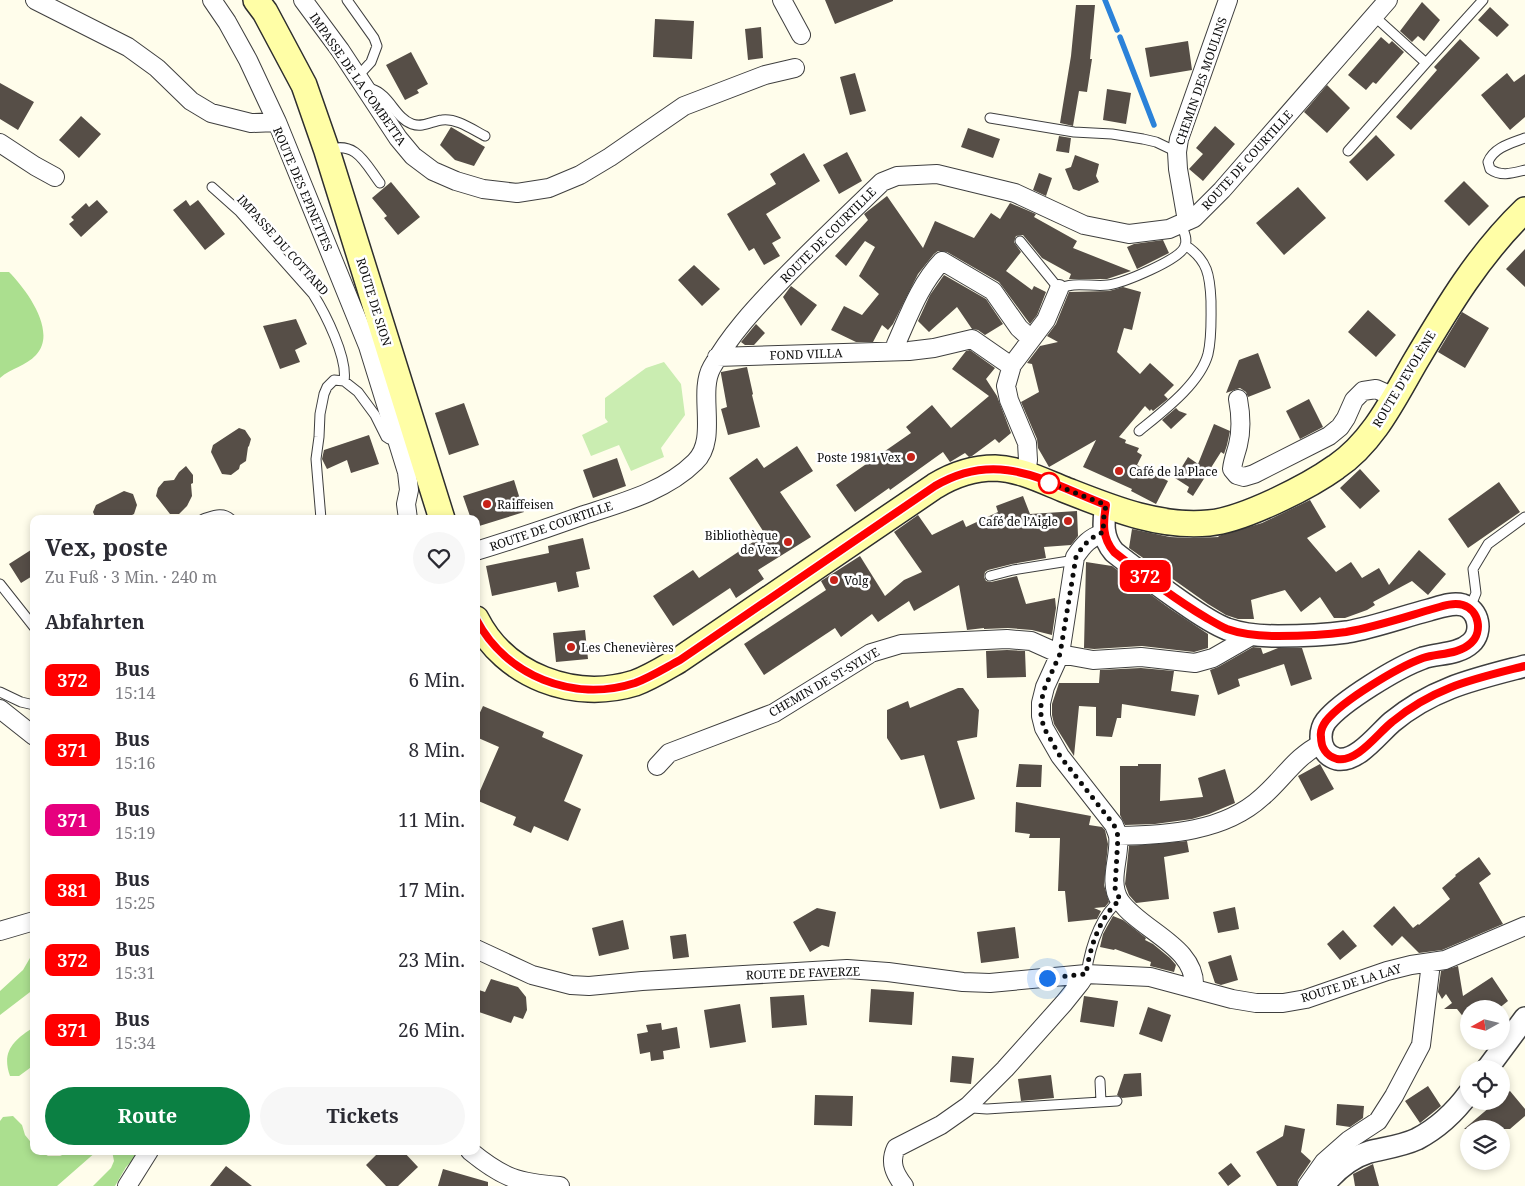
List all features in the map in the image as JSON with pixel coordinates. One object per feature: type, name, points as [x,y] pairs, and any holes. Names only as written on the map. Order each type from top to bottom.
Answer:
[{"type":"main road","name":"ROUTE DE SION","points":[[256,0],[265,12],[304,85],[327,150],[441,515]]},
{"type":"main road","name":"ROUTE DE SION","points":[[273,0],[295,47],[303,74],[304,85]]},
{"type":"main road","name":"ROUTE D'EVOLÈNE","points":[[1106,505],[1142,517],[1178,523],[1209,523],[1234,518],[1276,500],[1322,477],[1338,466],[1370,434],[1447,309],[1488,250],[1525,210]]},
{"type":"main road","points":[[480,625],[505,658],[542,680],[586,689],[600,689],[631,684],[659,672],[680,660],[950,478],[965,472],[994,468],[1012,470],[1106,505]]},
{"type":"street","name":"ROUTE DES EPINETTES","points":[[35,0],[128,47],[157,68],[191,100],[211,113],[251,123],[277,122],[368,346],[409,481],[407,515]]},
{"type":"street","points":[[212,0],[244,52],[277,122]]},
{"type":"street","name":"IMPASSE DE LA COMBETTA","points":[[303,0],[398,138],[414,156],[433,171],[456,181],[483,189],[517,193],[549,188],[580,175],[610,157],[684,106],[765,75],[795,68]]},
{"type":"street","points":[[782,0],[801,35]]},
{"type":"street","name":"CHEMIN DES MOULINS","points":[[1184,222],[1176,152],[1228,0]]},
{"type":"street","name":"ROUTE DE COURTILLE","points":[[480,550],[624,502],[655,489],[697,461],[703,448],[706,434],[707,382],[710,370],[730,337],[810,251],[882,182],[897,176],[937,174],[1014,193],[1084,225],[1129,234],[1169,229],[1194,218],[1222,190],[1388,0]]},
{"type":"street","points":[[0,143],[55,177]]},
{"type":"street","points":[[895,351],[896,344],[923,286],[932,271],[942,261],[993,291],[1019,328],[1030,339]]},
{"type":"street","points":[[1026,474],[1028,460],[1027,443],[1009,400],[1006,386],[1011,366],[1046,320],[1059,289]]},
{"type":"street","name":"FOND VILLA","points":[[717,357],[922,350],[972,339],[1011,366]]},
{"type":"street","points":[[1238,399],[1242,418],[1232,469],[1237,475],[1244,477],[1254,474],[1329,436],[1340,427],[1354,400],[1363,391],[1376,389],[1394,397]]},
{"type":"street","points":[[1106,505],[1103,522],[1104,532],[1109,547],[1114,552],[1192,609],[1225,628],[1253,636],[1290,636],[1345,632],[1370,627],[1446,605],[1462,604],[1470,608],[1477,616],[1478,625],[1476,636],[1471,643],[1457,651],[1426,657],[1405,665],[1354,697],[1333,713],[1324,723],[1320,733],[1321,744],[1325,752],[1336,758],[1342,759],[1354,756],[1411,707],[1432,694],[1463,682],[1525,666]]},
{"type":"street","points":[[1104,532],[1092,536],[1081,548],[1075,560],[1060,654],[1045,687],[1042,697],[1041,716],[1044,728],[1060,756],[1114,825],[1118,836],[1115,888],[1120,900],[1136,917],[1182,954],[1192,970],[1195,981],[1194,989]]},
{"type":"street","name":"CHEMIN DE ST-SYLVE","points":[[657,766],[669,753],[774,713],[871,653],[901,644],[1007,639],[1032,641],[1060,654],[1093,660],[1141,657],[1195,663],[1213,658],[1253,636]]},
{"type":"street","points":[[0,709],[30,733]]},
{"type":"street","points":[[1118,836],[1140,836],[1193,830],[1232,818],[1252,806],[1298,760],[1321,744]]},
{"type":"street","points":[[0,931],[30,922]]},
{"type":"street","name":"ROUTE DE LA LAY","points":[[1194,989],[1256,1004],[1283,1003],[1306,999],[1387,971],[1411,965],[1431,963],[1460,955],[1525,926]]},
{"type":"street","name":"ROUTE DE FAVERZE","points":[[480,951],[539,977],[571,985],[589,986],[642,981],[847,969],[888,972],[963,982],[990,983],[1086,974],[1150,977],[1194,989]]},
{"type":"street","points":[[1307,1186],[1324,1162],[1349,1140],[1378,1121],[1394,1096],[1421,1045],[1431,963]]},
{"type":"street","points":[[904,1186],[892,1166],[892,1156],[896,1148],[941,1125],[968,1106],[1005,1069],[1064,1003],[1086,974]]},
{"type":"street","points":[[1494,1060],[1525,1018]]},
{"type":"street","points":[[1323,1186],[1344,1165],[1360,1156],[1416,1139],[1440,1125],[1460,1103]]},
{"type":"street","points":[[126,1186],[146,1155]]},
{"type":"street","points":[[475,1155],[490,1167],[512,1179],[521,1182],[560,1186]]},
{"type":"lane","points":[[347,0],[374,38],[377,46],[362,84],[377,90],[400,115],[414,125],[449,120],[485,136]]},
{"type":"lane","points":[[1348,151],[1483,0]]},
{"type":"lane","points":[[1374,16],[1426,63]]},
{"type":"lane","points":[[990,118],[1074,132],[1112,134],[1143,139],[1156,142],[1176,152]]},
{"type":"lane","points":[[1525,138],[1494,152],[1488,162],[1490,169],[1505,175],[1525,170]]},
{"type":"lane","points":[[327,150],[345,147],[355,151],[380,183]]},
{"type":"lane","name":"IMPASSE DU COTTARD","points":[[212,187],[240,212],[313,294],[322,309],[344,364],[344,381]]},
{"type":"lane","points":[[1020,241],[1059,289],[1065,286],[1107,285],[1173,259],[1181,252],[1185,245],[1184,222]]},
{"type":"lane","points":[[1139,431],[1194,381],[1207,356],[1211,338],[1209,273],[1199,257],[1185,245]]},
{"type":"lane","points":[[321,515],[316,459],[320,414],[327,387],[334,380],[344,381],[367,402],[386,437],[389,439],[397,438]]},
{"type":"lane","points":[[1470,608],[1476,593],[1473,569],[1488,544],[1525,517]]},
{"type":"lane","points":[[990,576],[1013,570],[1075,560]]},
{"type":"lane","points":[[0,584],[30,621]]},
{"type":"lane","points":[[0,692],[30,704]]},
{"type":"lane","points":[[1086,974],[1102,921],[1120,900]]},
{"type":"lane","points":[[1100,1081],[1101,1102]]},
{"type":"lane","points":[[968,1106],[987,1109],[1117,1101]]},
{"type":"green space","points":[[0,272],[9,272],[31,300],[42,323],[43,335],[42,346],[36,355],[28,362],[0,378]]},
{"type":"green space","points":[[664,362],[681,384],[685,415],[661,448],[664,457],[631,471],[619,445],[591,456],[582,435],[608,422],[605,418],[605,398],[646,368]]},
{"type":"green space","points":[[30,958],[30,992],[0,1015],[0,991],[23,970]]},
{"type":"green space","points":[[30,1030],[30,1068],[19,1076],[10,1076],[7,1060],[8,1053],[15,1042]]},
{"type":"green space","points":[[13,1116],[22,1125],[25,1135],[30,1141],[30,1155],[92,1155],[57,1186],[0,1186],[0,1121],[3,1117]]},
{"type":"green space","points":[[113,1155],[138,1155],[126,1167],[115,1186],[93,1186],[111,1168],[114,1161]]},
{"type":"building","points":[[825,0],[893,0],[893,1],[835,24]]},
{"type":"building","points":[[1422,2],[1440,20],[1424,41],[1418,36],[1412,42],[1400,31]]},
{"type":"building","points":[[1076,5],[1095,5],[1090,59],[1092,59],[1087,92],[1079,91],[1073,126],[1060,123],[1071,56]]},
{"type":"building","points":[[1490,7],[1509,25],[1497,37],[1478,20]]},
{"type":"building","points":[[655,19],[694,21],[692,59],[653,57]]},
{"type":"building","points":[[761,27],[763,58],[748,60],[745,29]]},
{"type":"building","points":[[1381,37],[1389,44],[1392,41],[1404,52],[1376,84],[1373,82],[1366,90],[1348,75]]},
{"type":"building","points":[[1460,39],[1480,58],[1411,130],[1396,117],[1437,70],[1434,67]]},
{"type":"building","points":[[1188,41],[1192,70],[1150,77],[1145,48]]},
{"type":"building","points":[[411,52],[428,84],[417,90],[419,93],[405,100],[386,65]]},
{"type":"building","points":[[855,73],[866,111],[850,115],[840,77]]},
{"type":"building","points":[[1507,73],[1514,82],[1525,74],[1525,117],[1510,130],[1481,95]]},
{"type":"building","points":[[0,83],[34,102],[18,130],[0,119]]},
{"type":"building","points":[[1327,85],[1350,108],[1327,133],[1304,112]]},
{"type":"building","points":[[1107,89],[1131,93],[1126,124],[1103,120]]},
{"type":"building","points":[[81,116],[101,134],[79,158],[59,140]]},
{"type":"building","points":[[1215,126],[1235,144],[1203,181],[1189,169],[1203,154],[1196,148]]},
{"type":"building","points":[[451,127],[485,147],[474,166],[455,160],[440,145]]},
{"type":"building","points":[[968,128],[1000,139],[993,158],[961,147]]},
{"type":"building","points":[[1376,135],[1395,155],[1367,181],[1349,162]]},
{"type":"building","points":[[1059,136],[1071,138],[1069,153],[1056,151]]},
{"type":"building","points":[[847,152],[862,181],[839,194],[823,165]]},
{"type":"building","points":[[804,153],[820,181],[766,214],[781,238],[772,243],[780,256],[764,265],[754,248],[749,251],[727,214],[776,184],[770,174]]},
{"type":"building","points":[[1075,155],[1099,164],[1096,176],[1099,182],[1079,191],[1073,189],[1065,169],[1071,167]]},
{"type":"building","points":[[1039,173],[1052,178],[1046,196],[1033,190]]},
{"type":"building","points":[[1464,181],[1489,206],[1469,226],[1444,201]]},
{"type":"building","points":[[391,182],[420,217],[398,235],[384,218],[387,216],[372,198]]},
{"type":"building","points":[[1298,187],[1326,218],[1284,255],[1256,223]]},
{"type":"building","points":[[887,196],[923,248],[935,221],[974,238],[991,213],[1000,219],[1010,203],[1036,214],[1034,217],[1077,241],[1073,248],[1131,271],[1107,279],[1069,279],[1071,274],[1042,258],[1023,235],[1016,236],[1014,242],[1021,252],[1006,271],[1032,290],[1034,286],[1046,292],[1037,315],[1030,324],[999,282],[947,252],[938,251],[918,274],[893,324],[888,330],[882,325],[873,342],[856,342],[831,330],[844,306],[862,315],[879,294],[859,276],[875,247],[865,241],[846,266],[835,256],[868,220],[864,214]]},
{"type":"building","points":[[97,200],[108,212],[81,237],[69,224],[74,220],[71,217],[86,203],[89,207]]},
{"type":"building","points":[[186,200],[190,206],[198,200],[225,234],[205,250],[173,210]]},
{"type":"building","points":[[1163,240],[1169,253],[1137,269],[1127,247],[1134,244]]},
{"type":"building","points":[[1525,249],[1525,287],[1506,269]]},
{"type":"building","points":[[694,265],[720,289],[702,306],[678,280]]},
{"type":"building","points":[[944,275],[986,299],[1003,324],[985,335],[978,330],[972,329],[957,307],[929,332],[918,321],[930,295]]},
{"type":"building","points":[[791,286],[817,305],[801,326],[783,297]]},
{"type":"building","points":[[1123,287],[1141,292],[1132,330],[1124,328],[1117,352],[1140,374],[1150,363],[1174,385],[1164,395],[1168,399],[1153,411],[1151,409],[1150,411],[1145,406],[1119,437],[1126,440],[1125,443],[1139,448],[1137,452],[1142,455],[1137,465],[1168,481],[1156,504],[1131,491],[1132,489],[1083,467],[1096,440],[1049,467],[1038,448],[1037,439],[1021,402],[1039,392],[1032,364],[1027,363],[1040,346],[1058,342],[1047,336],[1056,324],[1069,292],[1109,291]]},
{"type":"building","points":[[1368,310],[1396,335],[1376,357],[1348,332]]},
{"type":"building","points":[[1462,312],[1489,328],[1465,368],[1438,352]]},
{"type":"building","points":[[296,319],[307,344],[295,350],[300,362],[280,369],[263,326]]},
{"type":"building","points":[[756,324],[765,333],[754,345],[745,345],[741,342]]},
{"type":"building","points":[[970,350],[995,368],[986,379],[997,396],[1011,433],[999,443],[995,439],[969,457],[965,453],[950,462],[943,452],[890,490],[889,488],[855,512],[836,485],[911,433],[906,427],[932,405],[951,428],[989,396],[952,369],[966,351]]},
{"type":"building","points":[[1258,353],[1271,388],[1248,397],[1246,392],[1240,388],[1226,393],[1239,360]]},
{"type":"building","points":[[747,367],[760,427],[728,435],[721,409],[727,407],[721,372]]},
{"type":"building","points":[[1309,399],[1323,427],[1300,439],[1286,411]]},
{"type":"building","points":[[464,403],[479,445],[449,455],[435,413]]},
{"type":"building","points":[[1176,408],[1187,414],[1171,429],[1162,420]]},
{"type":"building","points":[[1214,424],[1230,431],[1227,445],[1224,454],[1221,452],[1193,496],[1187,492],[1189,487],[1175,478],[1188,457],[1198,464]]},
{"type":"building","points":[[239,428],[245,430],[251,439],[246,461],[231,475],[222,474],[211,452],[213,445]]},
{"type":"building","points":[[369,435],[379,464],[351,473],[347,460],[327,469],[322,459],[324,450]]},
{"type":"building","points":[[797,446],[813,471],[780,492],[811,537],[758,570],[764,579],[736,598],[730,588],[673,626],[653,596],[693,570],[699,578],[765,534],[729,478],[757,458],[764,468]]},
{"type":"building","points":[[617,458],[626,486],[593,498],[583,470]]},
{"type":"building","points":[[186,466],[193,475],[193,483],[191,484],[192,496],[187,506],[179,514],[170,514],[156,496],[158,488],[164,481],[174,480]]},
{"type":"building","points":[[1360,469],[1380,491],[1360,509],[1340,488]]},
{"type":"building","points":[[514,480],[524,512],[480,526],[480,515],[470,515],[463,496]]},
{"type":"building","points":[[1499,482],[1520,512],[1468,548],[1448,519]]},
{"type":"building","points":[[124,491],[133,494],[137,505],[132,515],[94,515],[93,512],[96,505]]},
{"type":"building","points":[[1023,496],[1030,514],[1077,511],[1078,536],[1071,545],[1044,547],[1046,558],[988,570],[985,572],[984,577],[986,581],[991,582],[1017,576],[1026,604],[1055,598],[1056,608],[1052,635],[1032,630],[1008,628],[967,630],[959,585],[914,611],[909,601],[878,622],[872,614],[841,637],[835,628],[764,675],[744,644],[826,590],[821,581],[860,556],[885,596],[904,580],[922,572],[894,532],[918,515],[932,535],[963,520],[966,527],[998,512],[996,506]]},
{"type":"building","points":[[1310,500],[1326,527],[1307,538],[1336,572],[1351,562],[1362,578],[1379,568],[1389,585],[1419,550],[1446,574],[1428,595],[1412,581],[1373,602],[1375,605],[1367,610],[1345,618],[1334,618],[1320,597],[1301,612],[1285,590],[1251,600],[1254,619],[1238,619],[1226,615],[1208,604],[1129,548],[1132,529],[1170,537],[1219,537],[1262,523]]},
{"type":"building","points":[[583,538],[590,569],[576,572],[579,587],[558,592],[556,582],[492,596],[486,566],[549,553],[548,546]]},
{"type":"building","points":[[30,551],[30,577],[21,583],[9,564]]},
{"type":"building","points":[[1086,562],[1112,566],[1208,634],[1208,648],[1194,652],[1142,646],[1084,648]]},
{"type":"building","points":[[585,630],[588,659],[556,662],[553,633]]},
{"type":"building","points":[[1253,647],[1261,648],[1263,654],[1278,648],[1302,648],[1312,679],[1291,686],[1284,664],[1238,679],[1240,686],[1218,695],[1210,670]]},
{"type":"building","points":[[986,651],[1025,651],[1026,677],[987,678]]},
{"type":"building","points":[[1141,668],[1174,671],[1171,691],[1199,695],[1195,716],[1122,704],[1121,718],[1117,718],[1112,737],[1096,736],[1096,707],[1079,706],[1074,756],[1054,724],[1052,715],[1052,704],[1059,683],[1099,683],[1100,670]]},
{"type":"building","points":[[958,688],[963,688],[979,710],[977,737],[957,741],[975,799],[940,809],[924,755],[901,760],[887,738],[887,710],[908,701],[910,708]]},
{"type":"building","points":[[483,706],[544,732],[542,737],[583,755],[564,801],[581,809],[568,841],[534,826],[531,833],[513,825],[516,817],[480,802],[480,791],[499,747],[480,739],[480,712]]},
{"type":"building","points":[[1019,764],[1042,765],[1041,787],[1016,787]]},
{"type":"building","points":[[1138,764],[1161,764],[1160,801],[1203,797],[1198,778],[1225,769],[1235,803],[1192,819],[1155,824],[1125,825],[1120,815],[1120,766],[1138,766]]},
{"type":"building","points":[[1320,764],[1334,789],[1311,801],[1298,776]]},
{"type":"building","points":[[1016,802],[1091,816],[1089,825],[1102,827],[1105,830],[1108,844],[1104,885],[1109,902],[1105,907],[1094,908],[1101,911],[1097,919],[1068,922],[1065,891],[1058,891],[1060,838],[1029,838],[1030,834],[1015,832]]},
{"type":"building","points":[[1187,841],[1189,852],[1164,857],[1169,899],[1136,903],[1129,895],[1125,884],[1129,846]]},
{"type":"building","points":[[1479,857],[1491,874],[1479,883],[1503,924],[1442,950],[1419,953],[1402,936],[1392,946],[1373,926],[1394,906],[1413,928],[1419,925],[1450,899],[1442,888],[1455,875]]},
{"type":"building","points":[[1235,907],[1239,929],[1218,933],[1213,912]]},
{"type":"building","points":[[817,908],[836,912],[829,947],[822,945],[810,952],[793,922]]},
{"type":"building","points":[[1113,916],[1123,920],[1146,938],[1145,940],[1170,958],[1176,965],[1174,972],[1150,966],[1151,962],[1115,949],[1100,947],[1103,934]]},
{"type":"building","points":[[623,920],[629,949],[599,956],[592,928]]},
{"type":"building","points":[[1015,927],[1019,958],[981,963],[977,932]]},
{"type":"building","points":[[1343,930],[1357,946],[1340,960],[1327,944]]},
{"type":"building","points":[[686,934],[689,957],[673,959],[670,936]]},
{"type":"building","points":[[1231,955],[1238,980],[1221,985],[1215,983],[1208,962]]},
{"type":"building","points":[[1458,966],[1463,996],[1492,977],[1507,1000],[1460,1000],[1460,1013],[1457,1009],[1444,1009],[1452,1003],[1446,994],[1442,999],[1438,992],[1441,971]]},
{"type":"building","points":[[491,979],[518,987],[526,997],[527,1010],[523,1019],[514,1016],[511,1023],[480,1012],[480,990],[485,992]]},
{"type":"building","points":[[871,989],[914,992],[912,1025],[869,1022]]},
{"type":"building","points":[[804,995],[807,1025],[772,1028],[770,997]]},
{"type":"building","points":[[1084,996],[1118,1001],[1114,1027],[1080,1022]]},
{"type":"building","points":[[740,1004],[746,1042],[710,1048],[704,1010]]},
{"type":"building","points":[[1148,1007],[1171,1015],[1162,1042],[1139,1034]]},
{"type":"building","points":[[661,1023],[662,1030],[677,1027],[680,1048],[663,1051],[664,1059],[651,1061],[650,1052],[640,1054],[637,1034],[648,1032],[646,1025]]},
{"type":"building","points":[[952,1056],[974,1058],[971,1084],[950,1082]]},
{"type":"building","points":[[1141,1073],[1142,1096],[1122,1098],[1117,1095],[1124,1074]]},
{"type":"building","points":[[1051,1075],[1054,1098],[1021,1101],[1018,1079]]},
{"type":"building","points":[[1428,1086],[1441,1106],[1420,1123],[1405,1101]]},
{"type":"building","points":[[1510,1091],[1525,1109],[1525,1116],[1510,1129],[1510,1120],[1475,1120],[1486,1110],[1510,1110]]},
{"type":"building","points":[[815,1095],[853,1096],[852,1126],[814,1125]]},
{"type":"building","points":[[1337,1104],[1364,1106],[1363,1118],[1350,1127],[1336,1125]]},
{"type":"building","points":[[1285,1125],[1305,1129],[1301,1152],[1311,1161],[1298,1180],[1297,1186],[1277,1186],[1256,1152],[1283,1136]]},
{"type":"building","points":[[376,1155],[407,1155],[418,1167],[398,1186],[386,1186],[366,1165]]},
{"type":"building","points":[[1231,1163],[1241,1176],[1228,1186],[1218,1173]]},
{"type":"building","points":[[1373,1164],[1379,1186],[1355,1186],[1353,1174]]},
{"type":"building","points":[[226,1166],[252,1186],[210,1186]]},
{"type":"building","points":[[443,1169],[488,1182],[488,1186],[438,1186]]},
{"type":"waterway","points":[[1105,0],[1117,30]]},
{"type":"waterway","points":[[1120,37],[1154,125]]},
{"type":"bus line","name":"372","points":[[480,626],[505,658],[542,680],[591,689],[615,687],[636,682],[680,660],[935,486],[965,472],[994,468],[1026,474],[1106,505],[1103,522],[1104,532],[1109,547],[1114,552],[1192,609],[1225,628],[1247,635],[1290,636],[1345,632],[1370,627],[1446,605],[1462,604],[1470,608],[1477,616],[1478,625],[1476,636],[1471,643],[1457,651],[1426,657],[1405,665],[1354,697],[1333,713],[1324,723],[1320,733],[1321,744],[1325,752],[1330,756],[1342,759],[1354,756],[1411,707],[1432,694],[1463,682],[1525,666]]},
{"type":"place","name":"Poste 1981 Vex","points":[[911,457]]},
{"type":"place","name":"Café de la Place","points":[[1119,471]]},
{"type":"place","name":"Raiffeisen","points":[[487,504]]},
{"type":"place","name":"Café de l’Aigle","points":[[1068,521]]},
{"type":"place","name":"Bibliothèque de Vex","points":[[788,542]]},
{"type":"place","name":"Volg","points":[[834,580]]},
{"type":"place","name":"Les Chenevières","points":[[571,647]]},
{"type":"route","points":[[1047,978],[1086,974],[1102,921],[1120,900],[1115,888],[1118,836],[1114,825],[1060,756],[1048,737],[1041,716],[1041,702],[1045,687],[1060,654],[1076,557],[1092,536],[1104,532],[1103,522],[1106,505],[1043,480],[1049,483]]}]
